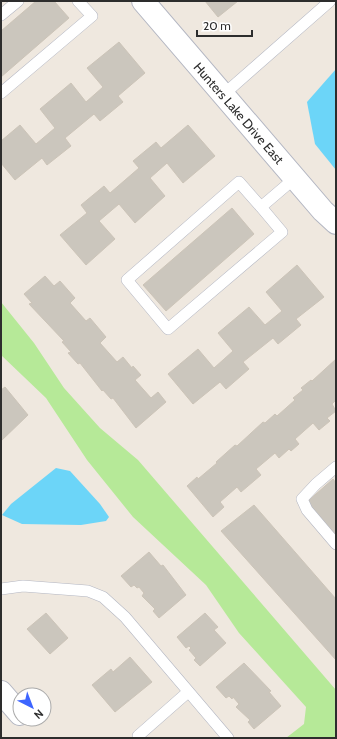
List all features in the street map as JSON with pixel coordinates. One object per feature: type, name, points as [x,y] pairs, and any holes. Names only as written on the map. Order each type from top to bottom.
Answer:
[{"type":"street","name":"Hunters Lake Drive East","points":[[143,1],[323,211],[336,223]]},
{"type":"street","points":[[1,692],[12,705]]},
{"type":"lane","points":[[1,15],[18,1]]},
{"type":"lane","points":[[1,93],[92,16],[78,1]]},
{"type":"lane","points":[[223,95],[330,1]]},
{"type":"lane","points":[[261,207],[295,178]]},
{"type":"lane","points":[[239,182],[261,207],[282,232],[168,329],[126,280],[239,182]]},
{"type":"lane","points":[[336,466],[302,499],[307,510],[336,544]]},
{"type":"lane","points":[[1,589],[23,586],[88,591],[103,597],[123,614],[228,738]]},
{"type":"lane","points":[[138,736],[188,692]]},
{"type":"green space","points":[[1,302],[34,343],[64,388],[100,428],[138,460],[336,690],[336,738],[286,738],[304,724],[306,707],[239,633],[206,585],[133,517],[87,460],[46,398],[1,355]]},
{"type":"water","points":[[336,69],[336,170],[315,144],[307,102]]},
{"type":"water","points":[[56,468],[70,471],[100,504],[109,517],[106,521],[81,525],[22,524],[2,515],[11,504]]},
{"type":"building","points":[[36,1],[54,1],[69,18],[1,77],[1,31]]},
{"type":"building","points":[[205,1],[238,1],[218,17]]},
{"type":"building","points":[[119,42],[145,73],[118,96],[123,102],[100,121],[94,114],[65,138],[71,146],[47,165],[42,158],[15,180],[1,163],[1,141],[20,125],[36,144],[55,128],[40,109],[71,83],[86,102],[103,87],[87,68]]},
{"type":"building","points":[[188,125],[215,156],[183,183],[167,163],[150,178],[165,196],[135,223],[119,204],[99,221],[115,239],[86,265],[60,235],[87,213],[81,205],[104,186],[110,193],[139,168],[133,161],[156,142],[161,148]]},
{"type":"building","points":[[232,208],[254,234],[166,311],[143,285]]},
{"type":"building","points":[[297,265],[324,297],[296,319],[301,325],[278,344],[273,338],[243,362],[249,369],[226,389],[220,382],[193,404],[168,374],[198,349],[214,368],[233,351],[218,333],[249,307],[265,325],[282,311],[266,292]]},
{"type":"building","points":[[45,276],[54,286],[60,281],[75,298],[70,303],[86,321],[90,318],[106,337],[100,343],[117,362],[123,357],[132,368],[133,366],[141,375],[135,380],[151,398],[158,392],[166,402],[136,428],[113,398],[111,399],[103,390],[102,391],[80,363],[78,364],[68,353],[71,352],[62,342],[64,341],[29,304],[32,303],[24,294]]},
{"type":"building","points":[[336,359],[336,400],[332,404],[336,411],[327,418],[330,421],[319,430],[313,423],[295,439],[299,444],[291,451],[289,449],[279,458],[275,453],[256,469],[261,475],[241,492],[237,487],[220,502],[224,507],[213,517],[187,486],[217,463],[216,462],[235,445],[237,446],[263,422],[265,423],[275,414],[277,416],[295,400],[293,398],[303,390],[301,388],[311,380],[312,381]]},
{"type":"building","points":[[5,387],[28,415],[1,441],[1,390]]},
{"type":"building","points":[[333,479],[336,483],[336,535],[307,502]]},
{"type":"building","points":[[254,505],[336,599],[336,660],[221,531]]},
{"type":"building","points":[[149,552],[161,566],[163,565],[186,595],[159,618],[153,611],[155,609],[142,596],[144,593],[139,587],[137,588],[134,585],[131,587],[121,576]]},
{"type":"building","points":[[46,613],[68,638],[50,654],[27,629]]},
{"type":"building","points":[[205,613],[218,627],[214,630],[226,643],[200,666],[194,660],[196,658],[189,650],[191,648],[189,646],[186,648],[177,637]]},
{"type":"building","points":[[130,657],[152,682],[115,712],[92,685],[111,669],[113,672]]},
{"type":"building","points":[[244,663],[271,691],[269,692],[281,706],[254,729],[248,722],[250,720],[236,707],[239,704],[233,697],[232,699],[229,696],[226,698],[216,687]]}]
